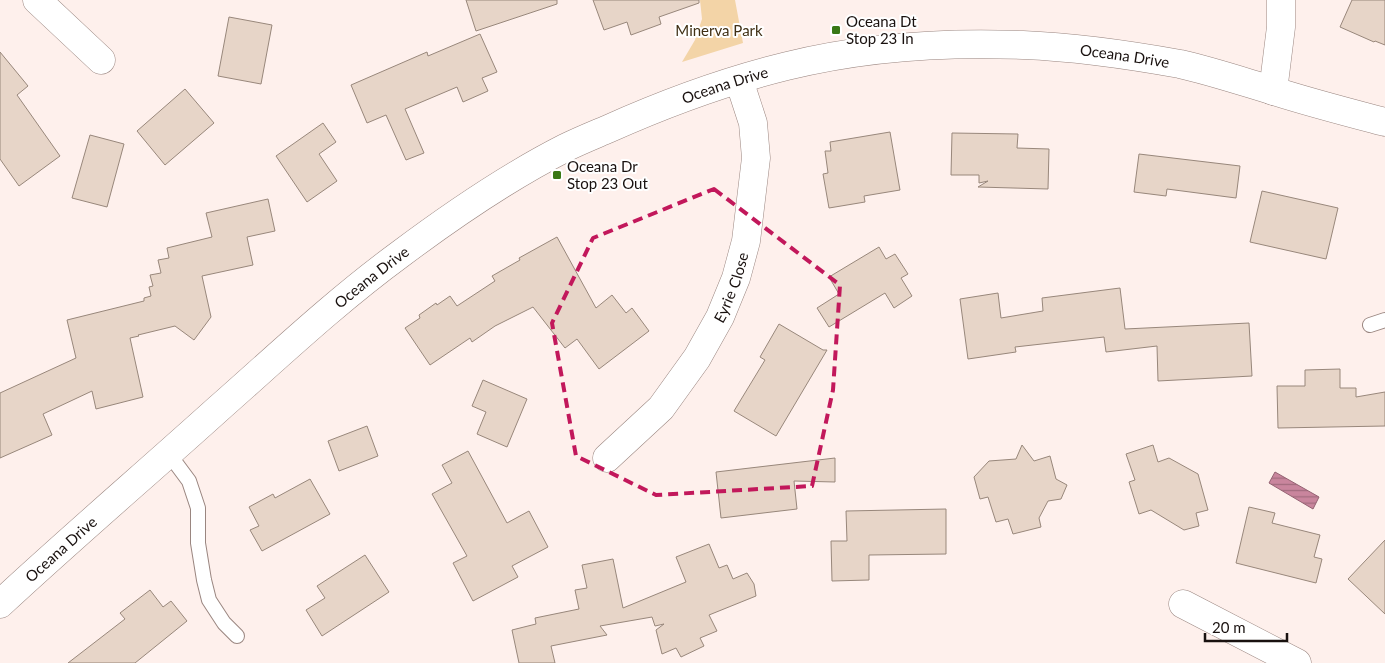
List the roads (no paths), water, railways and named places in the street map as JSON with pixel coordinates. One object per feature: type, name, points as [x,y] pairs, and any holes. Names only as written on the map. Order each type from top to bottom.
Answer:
[{"type":"street","points":[[37,0],[101,60]]},
{"type":"street","points":[[1273,91],[1281,27],[1281,0]]},
{"type":"street","name":"Oceana Drive","points":[[0,604],[324,316],[396,257],[474,202],[565,148],[686,97],[790,65],[856,53],[911,47],[1024,45],[1104,52],[1180,64],[1229,76],[1273,91],[1385,122]]},
{"type":"street","name":"Eyrie Close","points":[[607,458],[661,408],[697,358],[720,317],[736,278],[746,241],[756,158],[753,123],[739,80]]},
{"type":"street","points":[[1183,604],[1297,663]]},
{"type":"lane","points":[[1370,324],[1385,320]]},
{"type":"lane","points":[[169,454],[190,481],[198,508],[198,543],[204,580],[210,600],[224,622],[236,636]]},
{"type":"place","name":"Oceana Dt Stop 23 In","points":[[836,30]]},
{"type":"place","name":"Oceana Dr Stop 23 Out","points":[[557,175]]},
{"type":"park label","name":"Minerva Park","points":[[719,30]]}]
